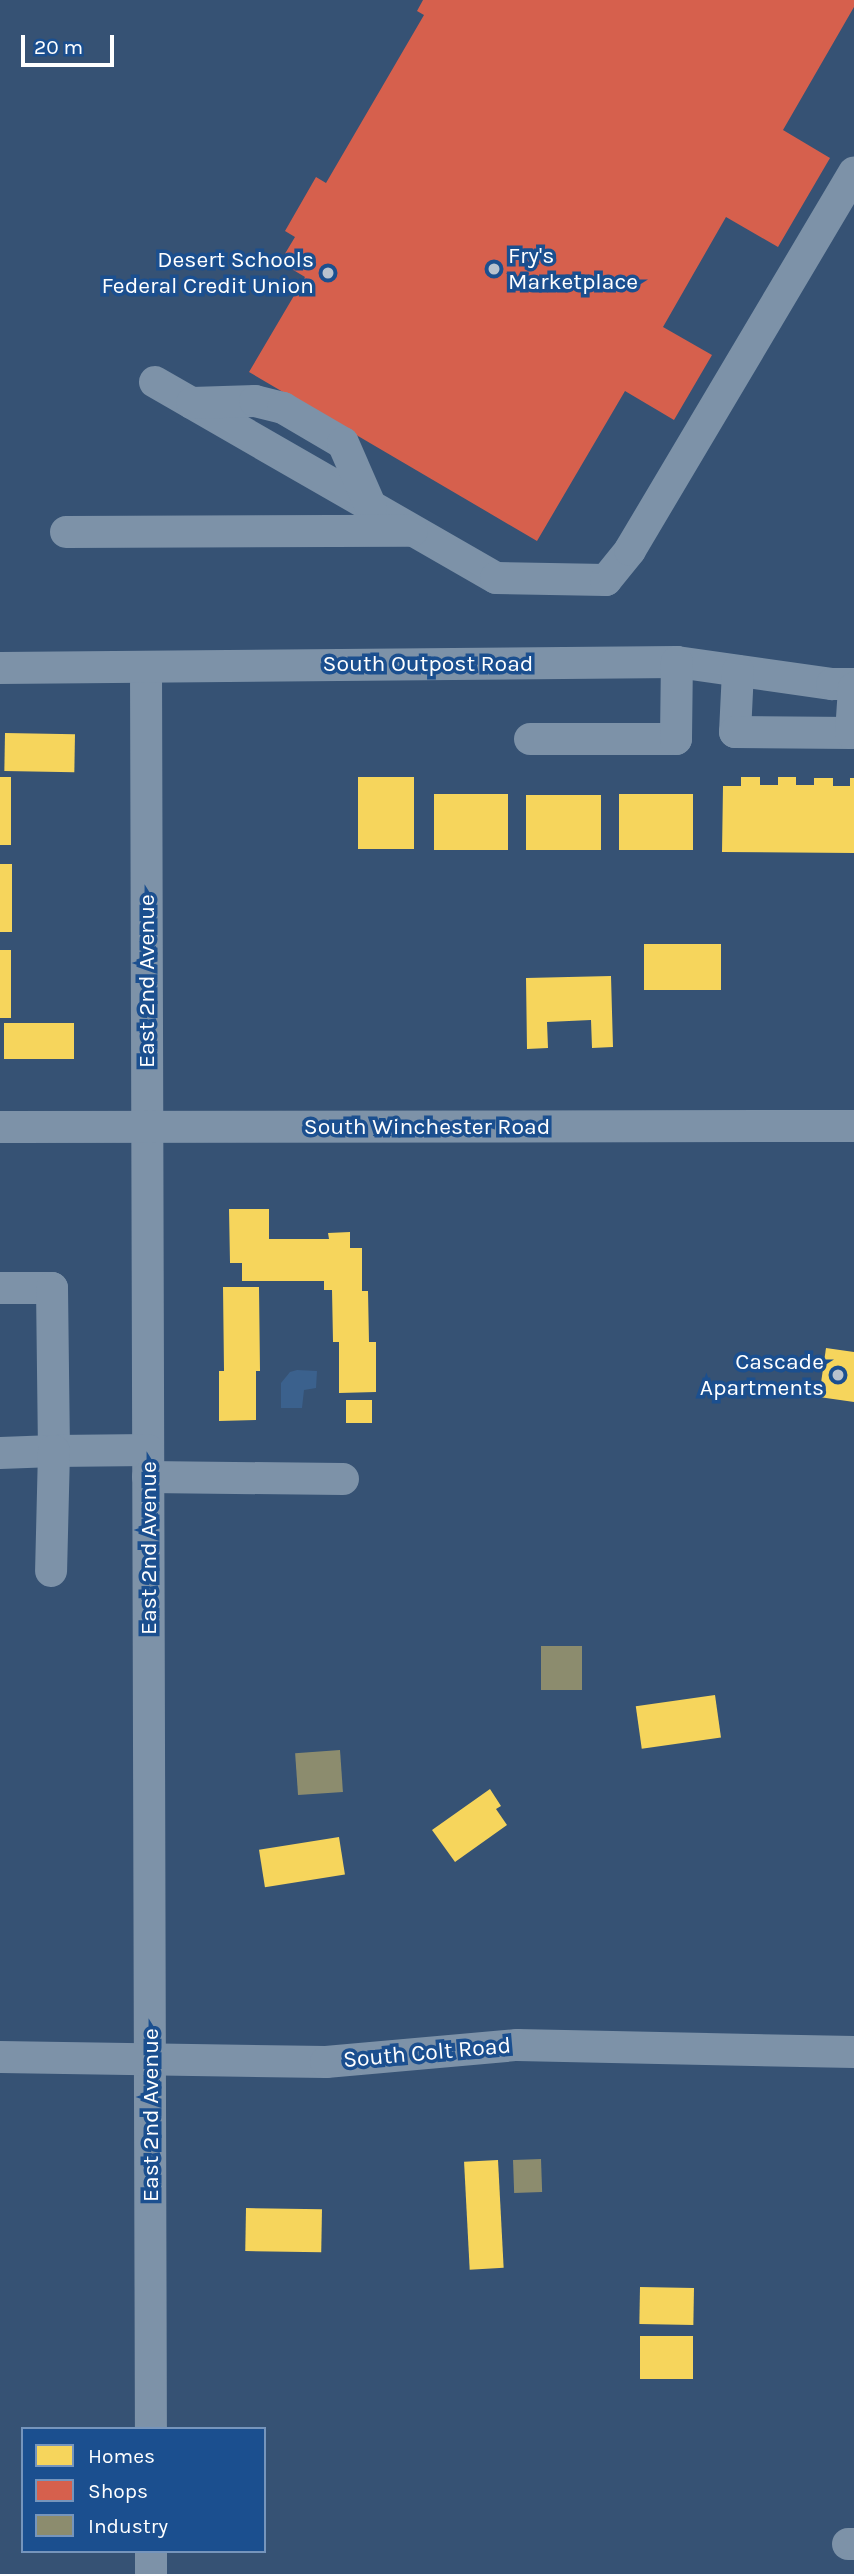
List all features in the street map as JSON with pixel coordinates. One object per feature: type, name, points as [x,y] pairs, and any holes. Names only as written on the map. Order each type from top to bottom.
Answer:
[{"type":"street","points":[[155,382],[496,578],[606,580],[630,550],[854,172]]},
{"type":"street","points":[[190,403],[255,401],[283,408],[343,443],[371,507]]},
{"type":"street","points":[[66,532],[414,531]]},
{"type":"street","points":[[530,739],[676,739],[677,662]]},
{"type":"street","name":"South Outpost Road","points":[[0,668],[677,662],[854,686]]},
{"type":"street","name":"East 2nd Avenue","points":[[146,667],[151,2427]]},
{"type":"street","points":[[738,671],[735,732],[851,733],[854,686]]},
{"type":"street","name":"South Winchester Road","points":[[0,1127],[854,1126]]},
{"type":"street","points":[[0,1288],[52,1288],[54,1451],[51,1572]]},
{"type":"street","points":[[0,1453],[54,1451],[148,1463],[343,1479]]},
{"type":"street","name":"South Colt Road","points":[[0,2057],[151,2057],[326,2062],[517,2045],[854,2052]]},
{"type":"street","points":[[151,2553],[151,2574]]},
{"type":"water","points":[[317,1371],[316,1388],[304,1390],[302,1408],[281,1408],[281,1383],[290,1372]]},
{"type":"building: Homes","points":[[5,733],[75,734],[74,772],[4,771]]},
{"type":"building: Homes","points":[[0,777],[11,777],[11,845],[0,845]]},
{"type":"building: Homes","points":[[358,777],[414,777],[414,849],[358,849]]},
{"type":"building: Homes","points":[[741,777],[760,777],[760,785],[778,785],[778,777],[796,777],[796,785],[814,785],[814,778],[833,778],[833,786],[850,786],[850,778],[854,778],[854,853],[722,852],[723,786],[741,786]]},
{"type":"building: Homes","points":[[434,794],[508,794],[508,850],[434,850]]},
{"type":"building: Homes","points":[[619,794],[693,794],[693,850],[619,850]]},
{"type":"building: Homes","points":[[526,795],[601,795],[601,850],[526,850]]},
{"type":"building: Homes","points":[[0,864],[12,864],[12,932],[0,932]]},
{"type":"building: Homes","points":[[644,944],[721,944],[721,990],[644,990]]},
{"type":"building: Homes","points":[[0,950],[11,950],[11,1018],[0,1018]]},
{"type":"building: Homes","points":[[611,976],[613,1047],[592,1048],[591,1020],[547,1022],[548,1048],[527,1049],[526,978]]},
{"type":"building: Homes","points":[[4,1023],[74,1023],[74,1059],[4,1059]]},
{"type":"building: Homes","points":[[229,1209],[269,1209],[269,1239],[329,1239],[328,1233],[350,1232],[350,1248],[362,1248],[362,1291],[368,1291],[369,1342],[376,1342],[376,1392],[339,1393],[339,1342],[333,1342],[332,1290],[324,1290],[324,1281],[242,1281],[242,1263],[230,1263]]},
{"type":"building: Homes","points":[[223,1287],[259,1287],[260,1371],[256,1371],[256,1420],[219,1421],[219,1371],[224,1371]]},
{"type":"building: Homes","name":"Cascade Apartments","points":[[826,1348],[854,1352],[854,1402],[819,1397]]},
{"type":"building: Homes","points":[[346,1400],[372,1400],[372,1423],[346,1423]]},
{"type":"building: Homes","points":[[715,1695],[721,1738],[642,1749],[636,1706]]},
{"type":"building: Homes","points":[[490,1789],[501,1806],[496,1809],[507,1825],[455,1862],[432,1830]]},
{"type":"building: Homes","points":[[339,1837],[345,1875],[265,1887],[259,1850]]},
{"type":"building: Homes","points":[[498,2160],[504,2268],[470,2270],[464,2162]]},
{"type":"building: Homes","points":[[246,2208],[322,2209],[321,2252],[245,2251]]},
{"type":"building: Homes","points":[[640,2287],[694,2288],[693,2325],[639,2324]]},
{"type":"building: Homes","points":[[640,2336],[693,2336],[693,2379],[640,2379]]},
{"type":"building: Shops","name":"Fry's Marketplace","points":[[423,0],[854,0],[854,7],[783,130],[830,158],[778,247],[726,217],[663,327],[712,355],[674,420],[625,391],[537,541],[249,372],[305,277],[280,262],[295,237],[285,231],[316,177],[326,183],[424,15],[417,11]]},
{"type":"building: Industry","points":[[541,1646],[582,1646],[582,1690],[541,1690]]},
{"type":"building: Industry","points":[[340,1750],[343,1792],[298,1795],[295,1753]]},
{"type":"building: Industry","points":[[541,2159],[542,2192],[514,2193],[513,2160]]},
{"type":"place","name":"Fry's Marketplace","points":[[494,269]]},
{"type":"place","name":"Desert Schools Federal Credit Union","points":[[328,273]]},
{"type":"place","name":"Cascade Apartments","points":[[838,1375]]}]
